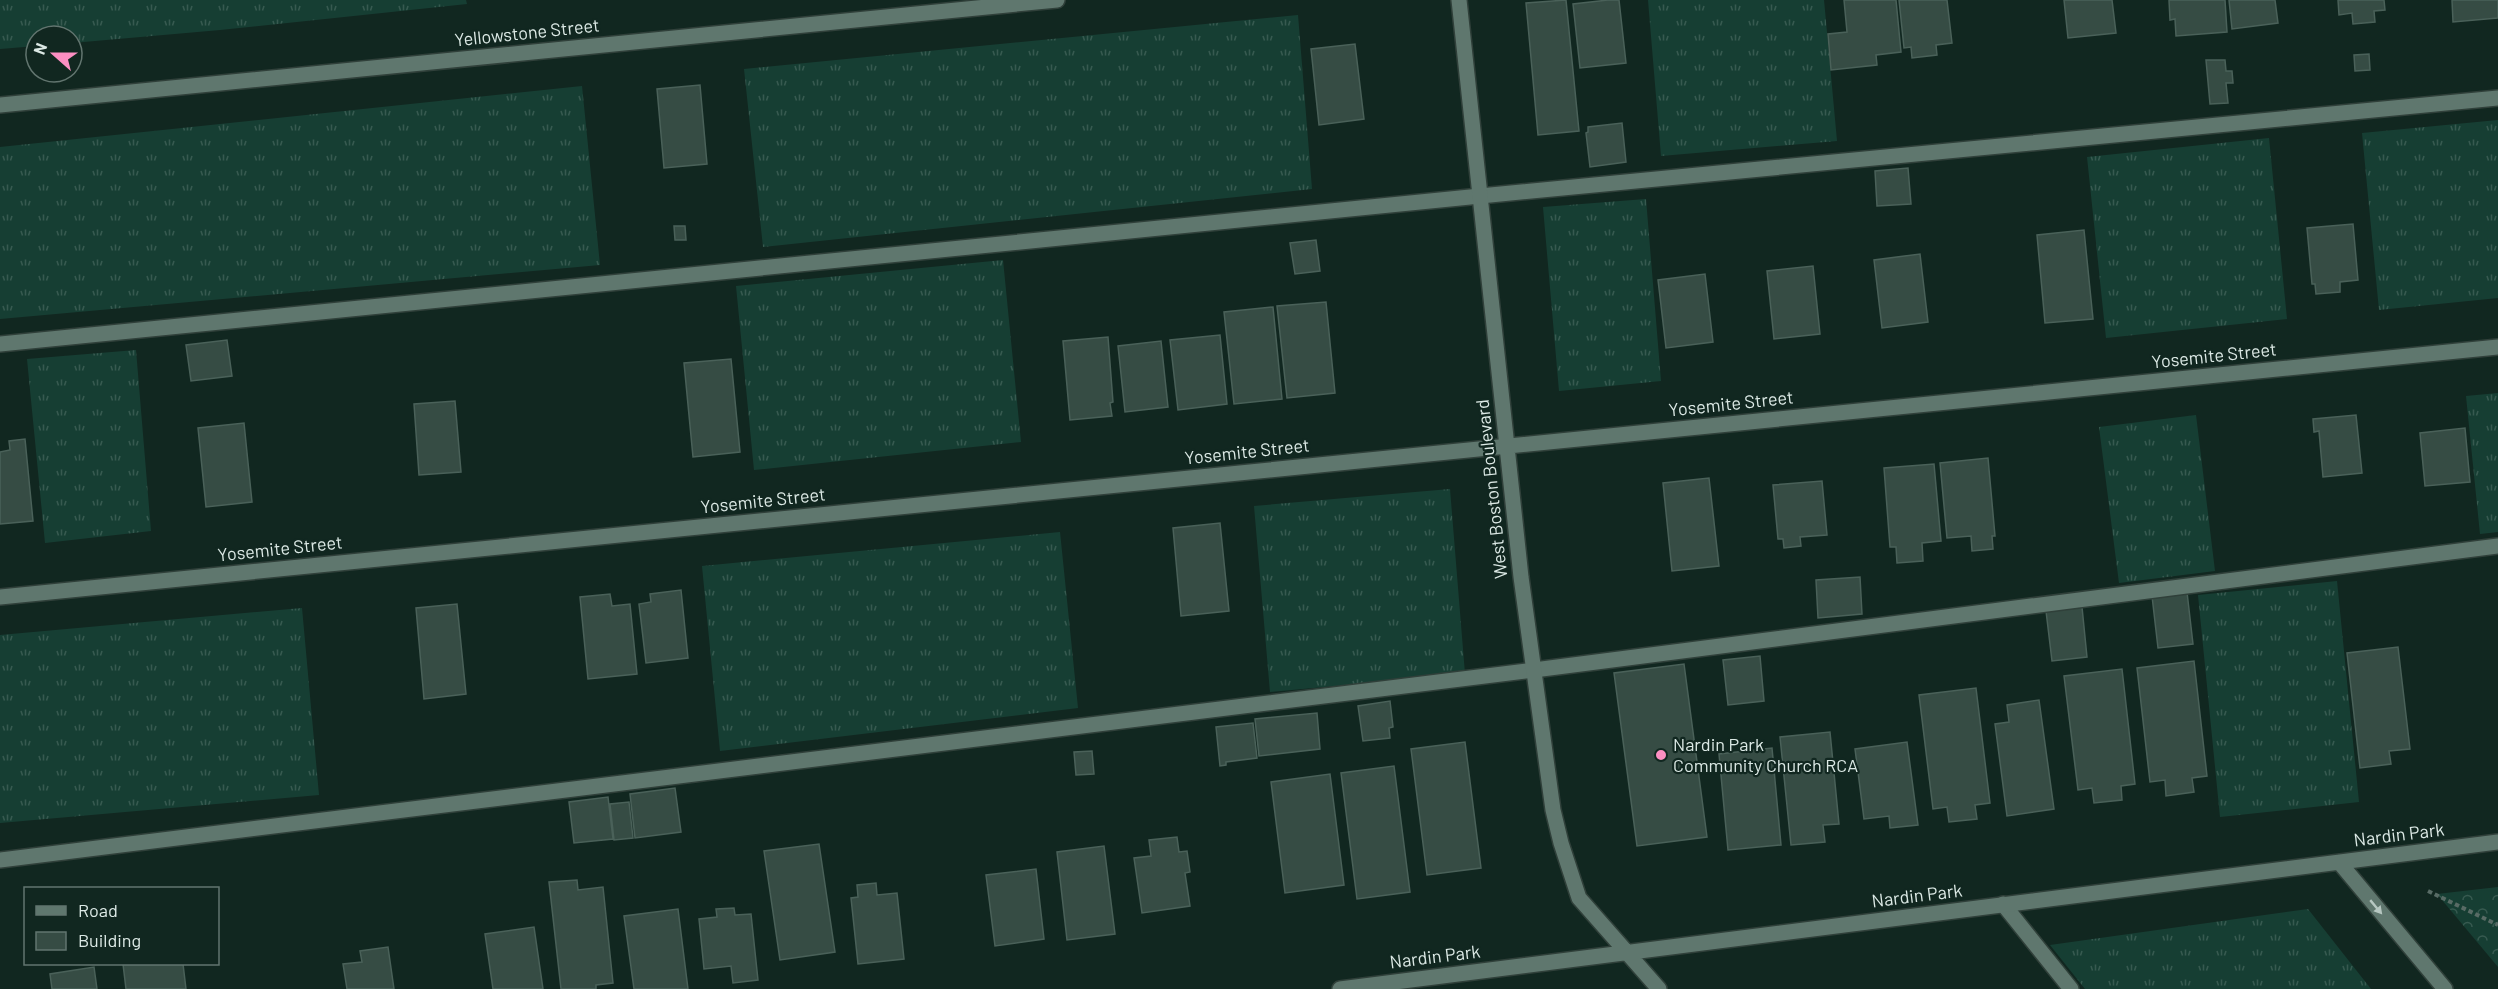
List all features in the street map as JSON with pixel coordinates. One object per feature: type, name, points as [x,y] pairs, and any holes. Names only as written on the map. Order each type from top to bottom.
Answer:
[{"type":"street","name":"Yellowstone Street","points":[[0,105],[1057,0]]},
{"type":"street","name":"West Boston Boulevard","points":[[1459,0],[1507,446],[1553,810],[1579,897],[1659,989]]},
{"type":"street","points":[[0,344],[1480,196],[2498,98]]},
{"type":"street","name":"Yosemite Street","points":[[0,597],[2498,347]]},
{"type":"street","points":[[0,860],[1534,670],[2498,546]]},
{"type":"street","name":"Nardin Park","points":[[1340,989],[2498,842]]},
{"type":"street","points":[[2338,862],[2445,989]]},
{"type":"street","points":[[2003,904],[2071,989]]},
{"type":"path","points":[[2428,891],[2498,925]]},
{"type":"green space","points":[[0,0],[466,0],[467,4],[84,42],[84,24],[24,24],[24,47],[0,49]]},
{"type":"green space","points":[[1648,0],[1824,0],[1837,141],[1661,156]]},
{"type":"green space","points":[[1298,15],[1312,189],[763,247],[744,69]]},
{"type":"green space","points":[[582,86],[600,265],[0,319],[0,147]]},
{"type":"green space","points":[[2498,120],[2498,298],[2379,310],[2362,133]]},
{"type":"green space","points":[[2269,138],[2287,319],[2106,338],[2087,157]]},
{"type":"green space","points":[[1646,199],[1661,381],[1559,391],[1543,207]]},
{"type":"green space","points":[[1003,260],[1021,442],[754,470],[736,286]]},
{"type":"green space","points":[[136,350],[151,531],[45,543],[27,359]]},
{"type":"green space","points":[[2498,393],[2498,532],[2480,534],[2466,396]]},
{"type":"green space","points":[[2196,415],[2215,571],[2119,583],[2099,427]]},
{"type":"green space","points":[[1450,489],[1465,674],[1270,692],[1254,506]]},
{"type":"green space","points":[[1060,532],[1078,708],[720,751],[702,566]]},
{"type":"green space","points":[[2337,581],[2359,802],[2220,817],[2198,595]]},
{"type":"green space","points":[[302,608],[319,795],[0,823],[0,635]]},
{"type":"green space","points":[[2498,887],[2498,967],[2437,894]]},
{"type":"green space","points":[[2308,909],[2371,989],[2085,989],[2050,945]]},
{"type":"building","points":[[1566,0],[1579,131],[1538,135],[1526,3]]},
{"type":"building","points":[[1619,0],[1626,63],[1580,68],[1573,4]]},
{"type":"building","points":[[1844,0],[1896,0],[1901,52],[1876,55],[1877,65],[1831,70],[1828,34],[1847,32]]},
{"type":"building","points":[[1899,0],[1947,0],[1952,43],[1936,45],[1937,55],[1912,58],[1911,47],[1904,48]]},
{"type":"building","points":[[2064,0],[2112,0],[2116,33],[2068,38]]},
{"type":"building","points":[[2169,0],[2225,0],[2227,32],[2176,36],[2175,19],[2170,20]]},
{"type":"building","points":[[2229,0],[2275,0],[2278,23],[2232,29]]},
{"type":"building","points":[[2338,0],[2384,0],[2385,10],[2374,11],[2375,22],[2353,24],[2352,13],[2339,15]]},
{"type":"building","points":[[2452,0],[2498,0],[2498,18],[2453,22]]},
{"type":"building","points":[[1355,44],[1364,119],[1319,125],[1311,49]]},
{"type":"building","points":[[2369,54],[2370,70],[2355,71],[2354,55]]},
{"type":"building","points":[[2206,60],[2225,60],[2226,71],[2232,71],[2233,83],[2226,83],[2228,103],[2210,104]]},
{"type":"building","points":[[700,85],[707,164],[664,168],[657,89]]},
{"type":"building","points":[[1622,123],[1626,162],[1590,167],[1586,133],[1588,127]]},
{"type":"building","points":[[1908,168],[1911,204],[1877,206],[1875,171]]},
{"type":"building","points":[[2353,224],[2358,280],[2340,282],[2340,292],[2316,294],[2315,284],[2312,284],[2307,228]]},
{"type":"building","points":[[674,226],[685,226],[686,240],[675,240]]},
{"type":"building","points":[[2084,230],[2093,319],[2045,323],[2037,235]]},
{"type":"building","points":[[1316,240],[1320,271],[1295,274],[1290,243]]},
{"type":"building","points":[[1920,254],[1928,322],[1882,328],[1874,260]]},
{"type":"building","points":[[1813,266],[1820,334],[1774,339],[1767,271]]},
{"type":"building","points":[[1705,274],[1713,342],[1666,348],[1658,280]]},
{"type":"building","points":[[1326,302],[1335,393],[1287,398],[1277,306]]},
{"type":"building","points":[[1273,307],[1282,399],[1234,404],[1224,312]]},
{"type":"building","points":[[1220,335],[1227,404],[1178,410],[1170,340]]},
{"type":"building","points":[[1108,337],[1112,416],[1070,420],[1063,341]]},
{"type":"building","points":[[227,340],[232,376],[191,381],[186,345]]},
{"type":"building","points":[[1161,341],[1168,407],[1125,412],[1118,346]]},
{"type":"building","points":[[731,359],[740,452],[693,457],[684,363]]},
{"type":"building","points":[[455,401],[461,472],[419,475],[414,404]]},
{"type":"building","points":[[2356,415],[2362,473],[2323,477],[2319,431],[2314,432],[2313,419]]},
{"type":"building","points":[[244,423],[252,502],[206,507],[198,428]]},
{"type":"building","points":[[2465,428],[2470,482],[2425,486],[2420,433]]},
{"type":"building","points":[[25,439],[33,521],[0,524],[0,452],[10,450],[9,441]]},
{"type":"building","points":[[1988,458],[1995,536],[1992,536],[1993,549],[1972,551],[1971,536],[1947,538],[1940,463]]},
{"type":"building","points":[[1934,464],[1941,541],[1922,543],[1923,561],[1897,563],[1896,547],[1890,547],[1884,468]]},
{"type":"building","points":[[1709,478],[1719,566],[1672,571],[1663,483]]},
{"type":"building","points":[[1822,481],[1827,535],[1800,537],[1801,546],[1784,548],[1783,539],[1778,539],[1773,485]]},
{"type":"building","points":[[1220,523],[1229,611],[1181,616],[1173,528]]},
{"type":"building","points":[[1860,577],[1862,614],[1818,618],[1816,580]]},
{"type":"building","points":[[681,590],[688,658],[646,663],[639,604],[651,602],[650,594]]},
{"type":"building","points":[[2187,592],[2193,644],[2158,648],[2152,596]]},
{"type":"building","points":[[610,594],[612,606],[630,604],[637,674],[588,679],[580,597]]},
{"type":"building","points":[[457,604],[466,694],[424,699],[416,608]]},
{"type":"building","points":[[2082,607],[2087,657],[2052,661],[2046,611]]},
{"type":"building","points":[[2398,647],[2410,749],[2389,751],[2391,764],[2360,768],[2347,653]]},
{"type":"building","points":[[1760,656],[1764,701],[1728,705],[1723,660]]},
{"type":"building","points":[[2194,661],[2207,776],[2192,778],[2194,792],[2166,796],[2165,780],[2150,782],[2137,668]]},
{"type":"building","name":"Nardin Park Community Church RCA","points":[[1684,664],[1707,837],[1637,846],[1614,673]]},
{"type":"building","points":[[2122,669],[2135,784],[2121,786],[2122,800],[2094,803],[2092,788],[2078,790],[2064,676]]},
{"type":"building","points":[[1976,688],[1990,803],[1975,805],[1977,819],[1949,822],[1947,807],[1933,809],[1919,695]]},
{"type":"building","points":[[2039,700],[2054,809],[2007,816],[1995,724],[2009,722],[2007,705]]},
{"type":"building","points":[[1390,701],[1393,727],[1389,728],[1390,738],[1363,741],[1358,706]]},
{"type":"building","points":[[1317,713],[1320,749],[1259,756],[1255,719]]},
{"type":"building","points":[[1253,723],[1257,758],[1226,762],[1226,765],[1220,766],[1216,727]]},
{"type":"building","points":[[1830,732],[1839,824],[1823,825],[1825,842],[1791,845],[1780,737]]},
{"type":"building","points":[[1465,742],[1481,868],[1427,875],[1411,749]]},
{"type":"building","points":[[1907,742],[1918,825],[1890,828],[1889,816],[1864,819],[1855,749]]},
{"type":"building","points":[[1772,748],[1781,845],[1728,850],[1719,754]]},
{"type":"building","points":[[1092,751],[1094,774],[1076,775],[1074,752]]},
{"type":"building","points":[[1394,766],[1410,892],[1357,899],[1341,773]]},
{"type":"building","points":[[1330,774],[1344,885],[1285,893],[1271,782]]},
{"type":"building","points":[[675,788],[681,832],[635,838],[630,794]]},
{"type":"building","points":[[608,797],[613,839],[574,843],[569,802]]},
{"type":"building","points":[[629,802],[633,838],[614,840],[610,804]]},
{"type":"building","points":[[1177,837],[1179,852],[1187,851],[1190,872],[1185,873],[1190,906],[1142,913],[1134,858],[1151,856],[1149,840]]},
{"type":"building","points":[[819,844],[835,952],[780,960],[764,851]]},
{"type":"building","points":[[1104,846],[1115,934],[1067,940],[1057,852]]},
{"type":"building","points":[[1036,869],[1044,939],[995,946],[986,875]]},
{"type":"building","points":[[577,880],[578,890],[603,887],[613,983],[596,985],[596,989],[561,989],[549,882]]},
{"type":"building","points":[[876,883],[877,895],[897,893],[904,959],[858,964],[851,898],[858,897],[857,885]]},
{"type":"building","points":[[734,908],[735,915],[751,914],[758,980],[733,983],[731,966],[704,969],[699,919],[717,917],[716,909]]},
{"type":"building","points":[[678,909],[688,989],[634,989],[624,916]]},
{"type":"building","points":[[534,927],[543,989],[493,989],[485,934]]},
{"type":"building","points":[[388,947],[394,989],[347,989],[343,964],[362,962],[360,951]]},
{"type":"building","points":[[123,965],[183,965],[186,989],[126,989]]},
{"type":"building","points":[[94,967],[97,989],[52,989],[50,974]]},
{"type":"place","name":"Nardin Park Community Church RCA","points":[[1661,755]]}]
